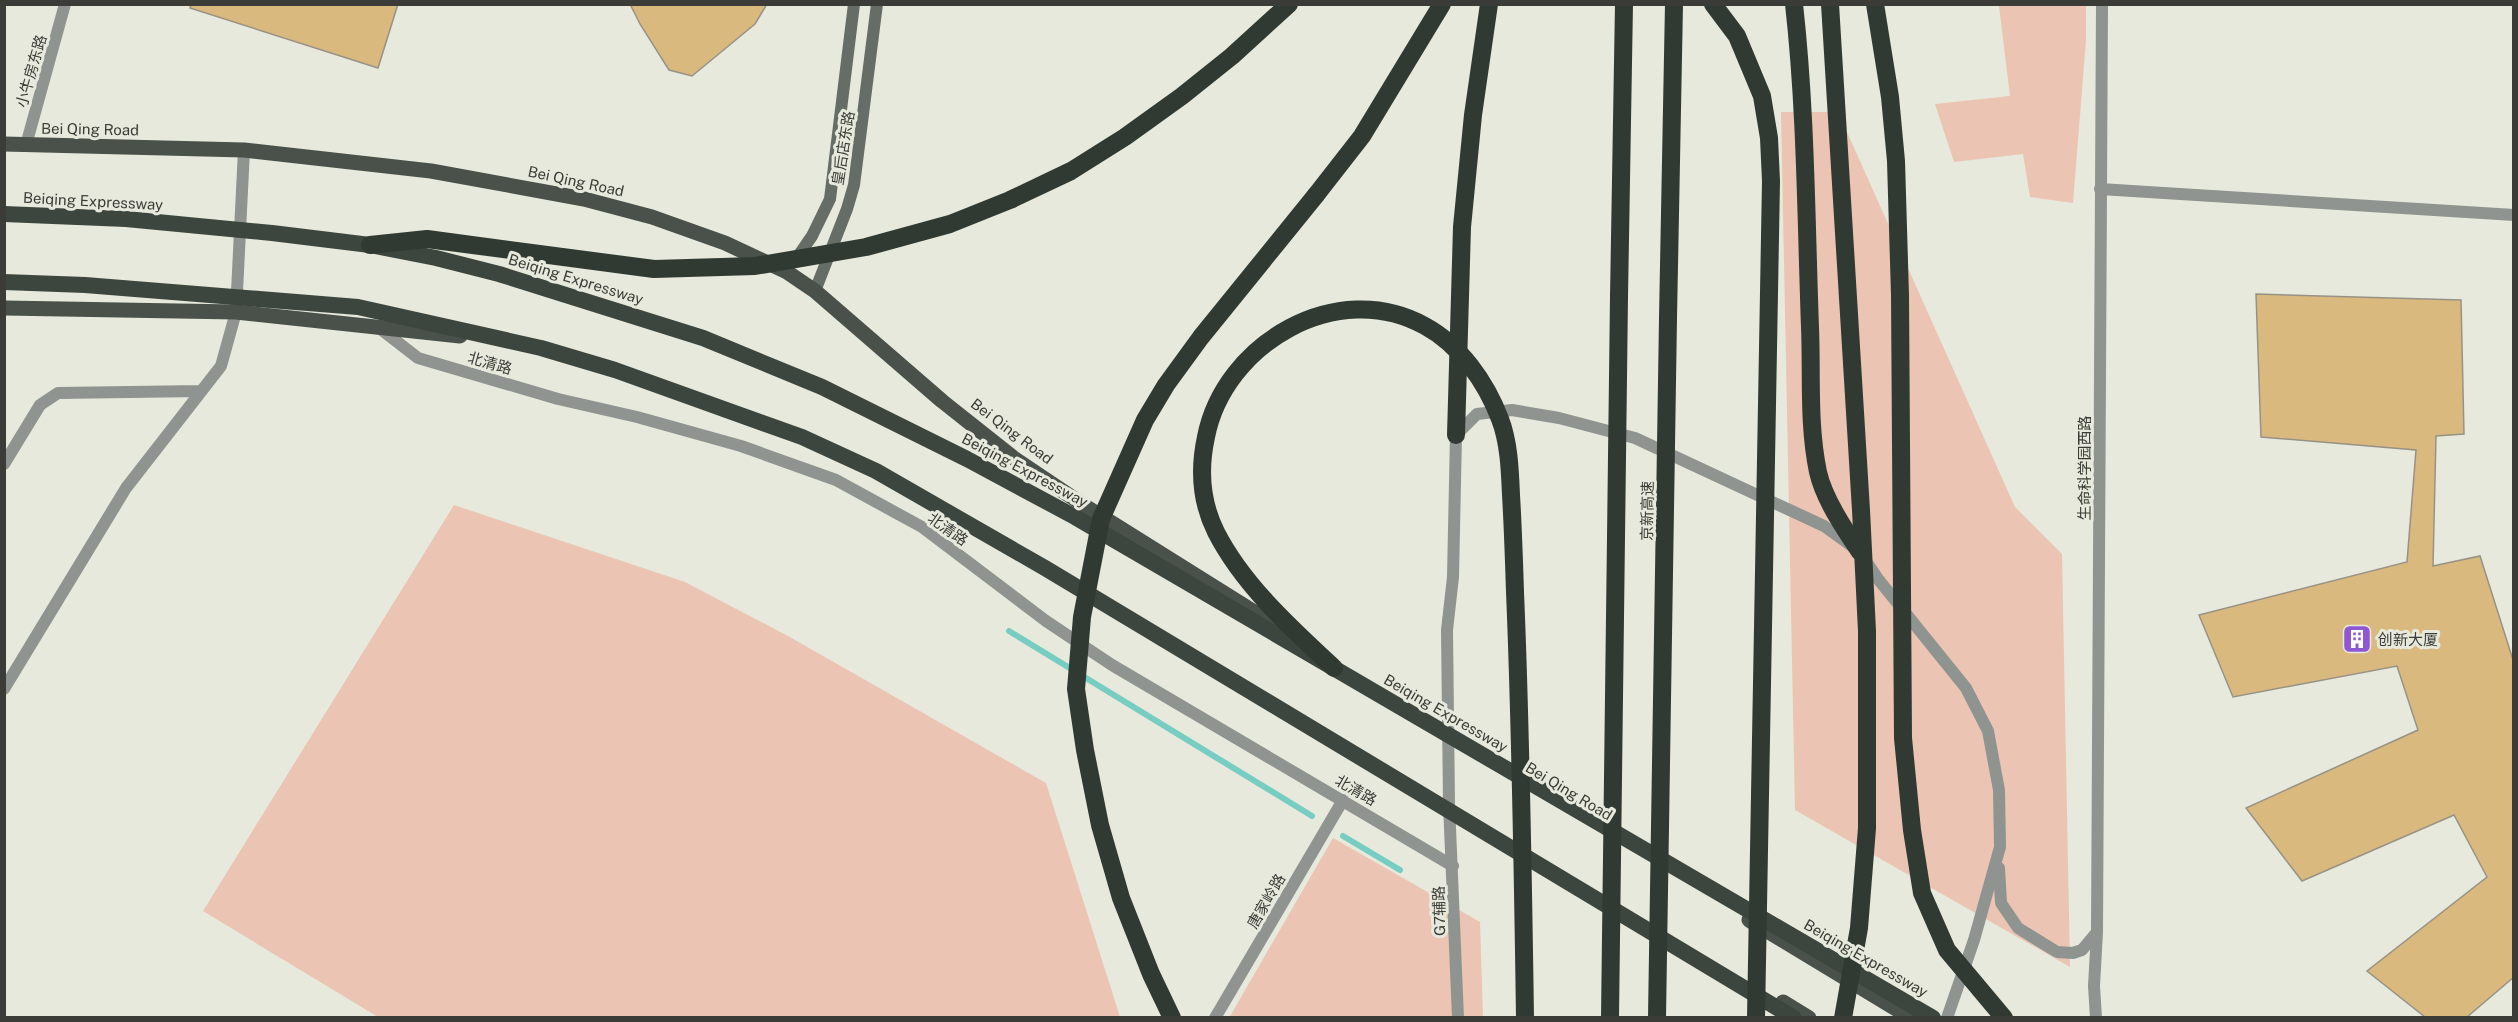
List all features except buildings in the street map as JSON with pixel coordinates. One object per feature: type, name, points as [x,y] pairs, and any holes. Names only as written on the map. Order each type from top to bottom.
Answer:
[{"type":"highway","points":[[370,245],[427,239],[654,269],[755,266],[866,247],[950,224],[1010,200],[1071,171],[1125,137],[1182,96],[1232,56],[1289,4]]},
{"type":"highway","points":[[1172,1017],[1151,974],[1121,898],[1100,825],[1076,689],[1082,617],[1101,519],[1145,420],[1166,386],[1201,337],[1362,136],[1442,4]]},
{"type":"highway","points":[[1456,435],[1462,227],[1473,115],[1489,4]]},
{"type":"highway","name":"京新高速","points":[[1610,1017],[1624,4]]},
{"type":"highway","name":"京新高速","points":[[1658,1017],[1674,4]]},
{"type":"highway","points":[[1713,4],[1737,36],[1762,96],[1771,181],[1756,1017]]},
{"type":"highway","points":[[1794,4],[1801,73],[1811,358],[1810,417],[1819,474],[1841,524],[1860,552]]},
{"type":"highway","points":[[1830,4],[1861,510],[1867,663],[1866,839],[1859,928],[1843,1017]]},
{"type":"highway","points":[[1875,4],[1890,98],[1896,161],[1900,295],[1903,738],[1912,830],[1922,893],[1947,950],[2004,1017]]},
{"type":"highway","name":"Beiqing Expressway","points":[[4,214],[126,219],[272,233],[370,245],[436,258],[499,274],[703,338],[822,387],[968,459],[1075,517],[1933,1017]]},
{"type":"highway","points":[[4,282],[85,285],[358,307],[541,348],[626,374],[802,437],[876,471],[1045,568],[1794,1017]]},
{"type":"highway","points":[[1334,668],[1272,608],[1237,565],[1216,531],[1205,500],[1201,471],[1203,453],[1209,419],[1222,394],[1239,368],[1262,345],[1286,329],[1316,316],[1349,311],[1386,312],[1424,325],[1450,344],[1477,373],[1488,390],[1502,423],[1510,467],[1520,721],[1525,1017]]},
{"type":"main road","name":"皇后店东路","points":[[787,272],[813,236],[830,199],[854,4]]},
{"type":"main road","name":"皇后店东路","points":[[815,291],[854,185],[877,4]]},
{"type":"main road","name":"Bei Qing Road","points":[[4,144],[244,150],[431,171],[584,200],[652,217],[725,243],[787,272],[815,291],[1015,459],[1085,506],[1345,668],[1449,739],[1911,1017]]},
{"type":"main road","points":[[4,308],[236,312],[471,338],[584,363],[706,397],[804,434],[894,476],[1049,563],[1809,1017]]},
{"type":"street","name":"小牛房东路","points":[[26,145],[65,4]]},
{"type":"street","name":"生命科学园西路","points":[[2096,1017],[2094,986],[2097,932],[2102,4]]},
{"type":"street","points":[[4,689],[126,488],[220,366],[236,312],[244,150]]},
{"type":"street","points":[[2100,189],[2514,215]]},
{"type":"street","name":"北清路","points":[[377,326],[418,358],[558,399],[637,417],[741,446],[836,480],[922,527],[1047,621],[1112,664],[1453,866]]},
{"type":"street","points":[[4,464],[40,405],[58,393],[201,391]]},
{"type":"street","points":[[1456,435],[1477,414],[1512,410],[1559,418],[1635,438],[1824,526],[1860,552],[1878,579],[1965,688],[1988,731],[1999,790],[2001,903],[2018,928],[2056,952],[2073,953],[2082,950],[2097,932]]},
{"type":"street","name":"G7辅路","points":[[1456,435],[1453,577],[1447,630],[1449,804],[1458,1017]]},
{"type":"street","name":"唐家岭路","points":[[1215,1017],[1343,800]]},
{"type":"street","points":[[1947,1017],[1974,940],[2000,847]]},
{"type":"shaded area","points":[[1963,5],[2086,5],[2086,40],[2073,203],[2030,197],[2023,154],[1954,162],[1935,104],[2010,96],[1999,6]]},
{"type":"shaded area","points":[[1781,112],[1838,112],[2015,507],[2062,554],[2070,967],[1795,810]]},
{"type":"shaded area","points":[[454,505],[685,582],[788,636],[1046,783],[1120,1017],[378,1017],[203,911]]},
{"type":"shaded area","points":[[1333,838],[1480,922],[1483,1017],[1229,1018]]},
{"type":"waterway","points":[[1009,631],[1312,816]]},
{"type":"waterway","points":[[1343,836],[1400,870]]},
{"type":"place","name":"创新大厦","points":[[2357,639]]}]
